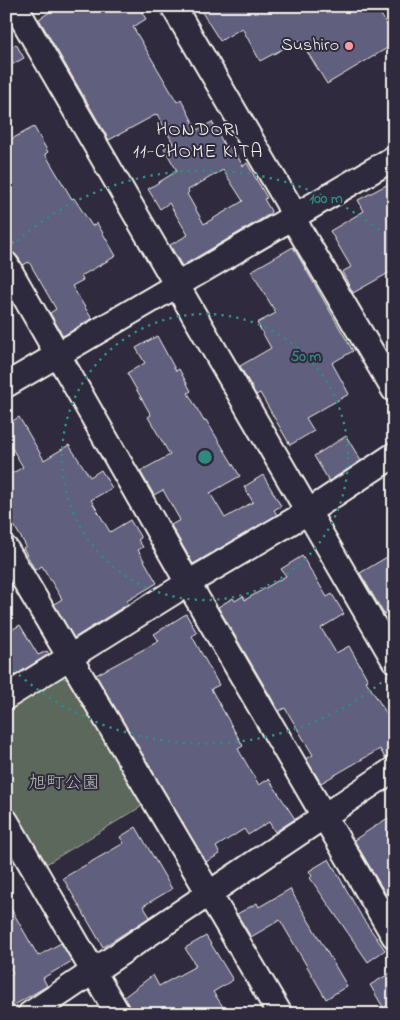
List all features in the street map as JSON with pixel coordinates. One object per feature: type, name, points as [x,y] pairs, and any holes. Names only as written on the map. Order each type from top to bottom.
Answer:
[{"type":"street","points":[[15,6],[176,287],[394,660]]},
{"type":"street","points":[[173,6],[288,203],[299,229],[394,390]]},
{"type":"street","points":[[6,385],[394,158]]},
{"type":"street","points":[[6,264],[188,583],[394,936]]},
{"type":"street","points":[[6,697],[188,583],[308,512],[394,455]]},
{"type":"street","points":[[6,549],[280,1014]]},
{"type":"street","points":[[30,1014],[394,769]]},
{"type":"street","points":[[6,821],[118,1014]]},
{"type":"green space","name":"旭町公園","points":[[61,677],[71,681],[144,805],[43,866],[6,800],[6,710]]},
{"type":"building","points":[[59,6],[138,6],[146,19],[133,27],[177,102],[181,99],[197,130],[212,122],[226,148],[231,145],[243,166],[247,163],[267,198],[264,199],[271,211],[270,214],[182,266],[170,245],[188,235],[169,203],[160,209],[148,189],[177,171],[164,148],[173,143],[157,114],[109,140],[39,19]],"holes":[[[223,170],[243,201],[204,224],[187,194],[188,190]]]},
{"type":"building","points":[[198,6],[376,6],[394,37],[394,44],[327,84],[300,40],[260,61],[242,28],[220,41]]},
{"type":"building","points":[[16,44],[24,58],[6,68],[6,50]]},
{"type":"building","points":[[34,127],[48,152],[45,154],[72,199],[74,198],[92,226],[97,223],[116,256],[81,276],[83,280],[72,286],[92,319],[63,336],[50,313],[56,309],[29,262],[23,265],[18,257],[7,248],[14,244],[6,231],[6,142]]},
{"type":"building","points":[[394,181],[394,270],[353,293],[342,272],[351,267],[330,231],[364,211],[358,200]]},
{"type":"building","points":[[293,247],[353,351],[332,363],[349,394],[306,418],[314,431],[290,445],[260,393],[256,395],[240,366],[271,348],[257,323],[276,313],[251,271]]},
{"type":"building","points":[[157,336],[176,371],[179,369],[191,391],[188,393],[204,421],[206,420],[240,476],[210,493],[225,518],[253,502],[244,487],[263,475],[281,506],[274,510],[277,515],[193,564],[171,525],[180,520],[163,490],[154,495],[140,471],[170,455],[148,417],[151,415],[127,373],[145,363],[136,348]]},
{"type":"building","points":[[19,417],[44,460],[69,445],[90,477],[101,470],[112,488],[91,500],[110,532],[130,520],[141,538],[138,540],[143,547],[138,550],[157,583],[127,601],[128,604],[74,638],[54,604],[62,599],[42,566],[35,570],[23,548],[26,546],[6,512],[6,477],[23,467],[6,438],[6,425]]},
{"type":"building","points":[[346,436],[361,461],[329,481],[314,456]]},
{"type":"building","points":[[302,556],[327,597],[332,594],[344,614],[321,628],[336,653],[349,646],[368,680],[366,681],[394,725],[394,755],[385,758],[380,749],[321,783],[306,759],[313,755],[285,708],[279,711],[218,607],[233,598],[235,601],[243,596],[245,600],[286,576],[281,569]]},
{"type":"building","points":[[387,557],[394,570],[394,609],[384,614],[360,573]]},
{"type":"building","points":[[186,614],[197,633],[192,636],[219,685],[211,689],[243,746],[238,749],[259,785],[269,779],[295,819],[275,832],[269,822],[248,835],[244,829],[216,847],[220,854],[206,862],[96,675],[159,641],[154,634]]},
{"type":"building","points":[[20,625],[38,655],[47,651],[49,654],[6,681],[6,633]]},
{"type":"building","points":[[394,814],[394,908],[354,840]]},
{"type":"building","points":[[136,827],[172,889],[143,906],[150,917],[103,947],[63,878],[124,843],[120,837]]},
{"type":"building","points":[[329,859],[363,919],[385,950],[368,962],[310,878],[312,876],[309,871]]},
{"type":"building","points":[[290,889],[347,986],[326,999],[280,920],[251,937],[237,914],[257,903],[259,907]]},
{"type":"building","points":[[6,900],[38,956],[61,943],[72,961],[43,978],[47,986],[6,1010],[6,977],[13,973],[6,962]]},
{"type":"building","points":[[206,936],[233,980],[213,992],[228,1014],[132,1014],[124,997],[153,975],[159,986],[196,966],[185,948]]},
{"type":"building","points":[[394,971],[394,1014],[387,1014],[370,985]]},
{"type":"place","name":"Sushiro","points":[[349,46]]},
{"type":"district","name":"HONDORI 11-CHOME KITA","points":[[198,141]]}]
